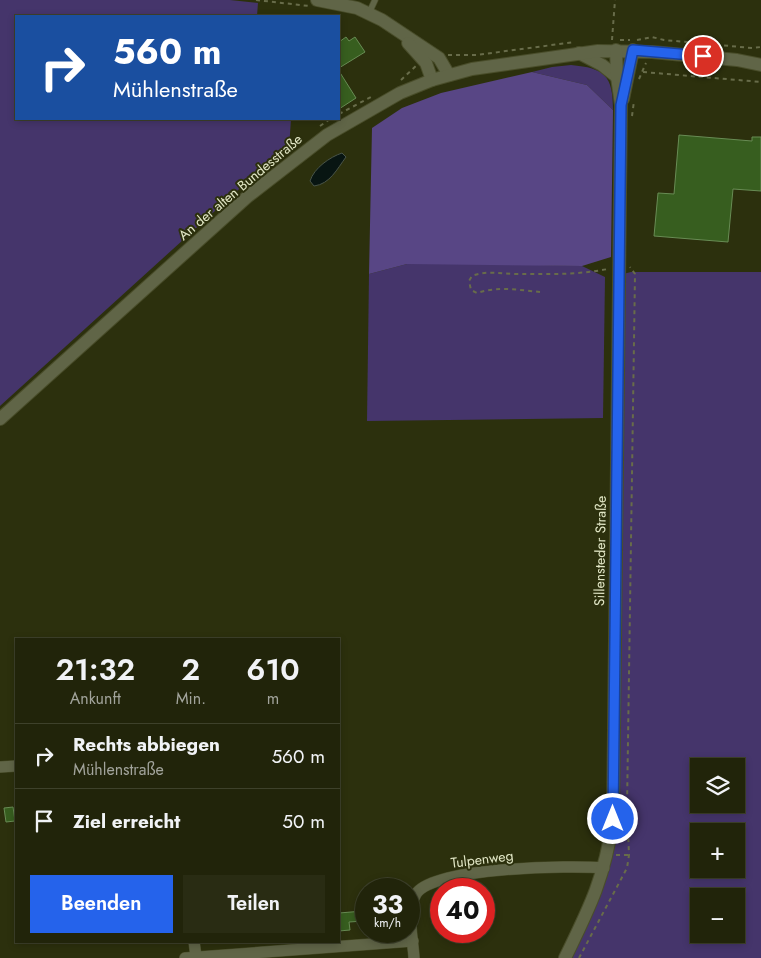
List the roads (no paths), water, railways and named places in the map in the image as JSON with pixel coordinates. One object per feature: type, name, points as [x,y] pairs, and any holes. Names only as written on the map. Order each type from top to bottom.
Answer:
[{"type":"street","points":[[316,4],[343,4],[369,13],[439,58],[449,74]]},
{"type":"street","points":[[395,28],[418,64],[432,80]]},
{"type":"street","points":[[581,47],[616,77]]},
{"type":"street","name":"An der alten Bundesstraße","points":[[0,419],[247,197],[286,165],[327,134],[393,97],[449,74],[581,47],[737,60]]},
{"type":"street","name":"Sillensteder Straße","points":[[565,958],[592,902],[604,868],[608,855],[613,819],[621,105],[616,77],[616,50]]},
{"type":"street","name":"Sillensteder Straße","points":[[621,105],[633,50]]},
{"type":"street","points":[[737,60],[761,55]]},
{"type":"street","points":[[737,60],[761,65]]},
{"type":"street","points":[[0,767],[15,766]]},
{"type":"street","name":"Tulpenweg","points":[[420,890],[428,883],[491,870],[604,868]]},
{"type":"street","points":[[194,943],[190,957],[385,943]]},
{"type":"street","name":"Tulpenweg","points":[[413,943],[414,958]]},
{"type":"lane","points":[[369,13],[375,0]]}]
